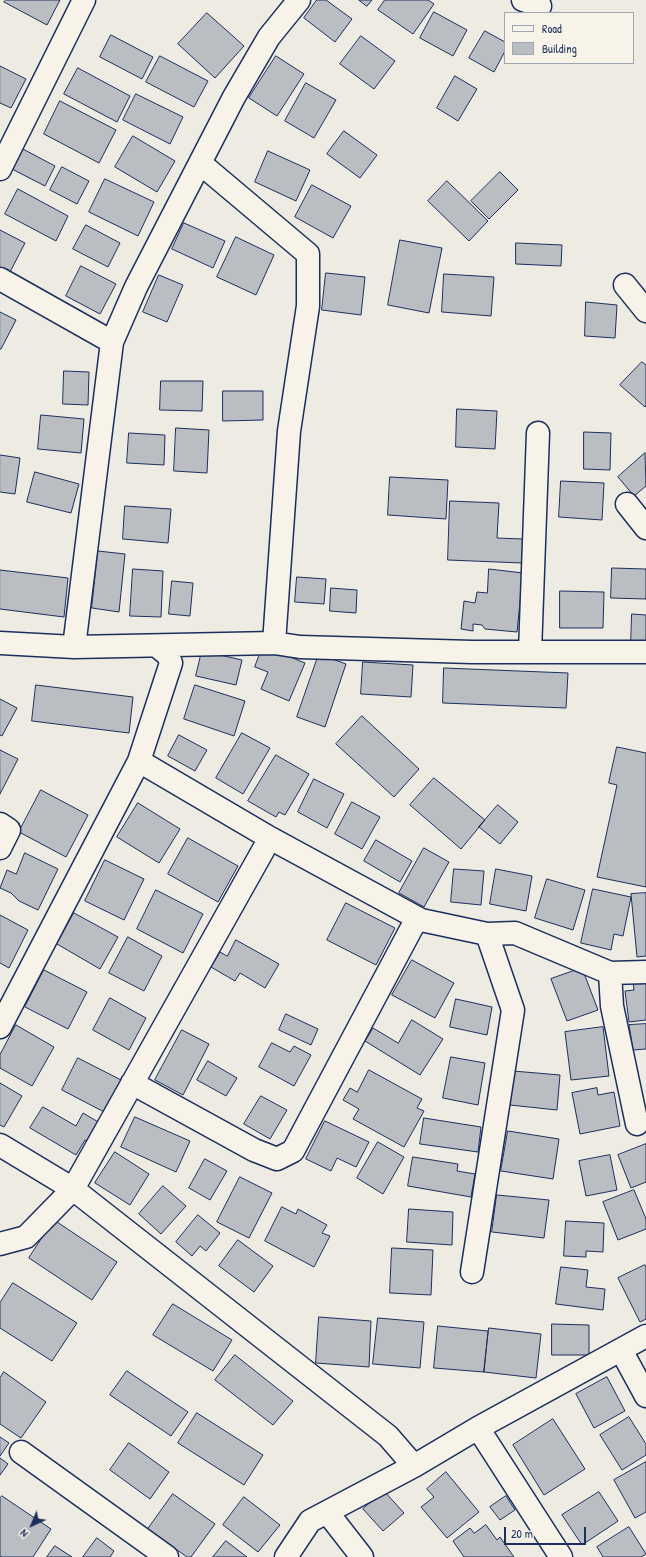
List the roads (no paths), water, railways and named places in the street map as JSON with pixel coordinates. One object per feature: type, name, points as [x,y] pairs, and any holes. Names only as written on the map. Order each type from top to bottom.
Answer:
[{"type":"street","points":[[0,169],[84,0]]},
{"type":"street","points":[[74,647],[112,342],[136,287],[234,98],[269,37],[299,0]]},
{"type":"street","points":[[200,163],[308,254],[308,306],[289,431],[274,643]]},
{"type":"street","points":[[0,279],[112,342]]},
{"type":"street","points":[[625,285],[646,311]]},
{"type":"street","points":[[530,652],[538,433]]},
{"type":"street","points":[[627,504],[646,528]]},
{"type":"street","points":[[0,643],[74,647],[274,643],[300,647],[530,652],[646,652]]},
{"type":"street","points":[[0,1027],[139,761],[171,663],[168,654],[157,646]]},
{"type":"street","points":[[139,761],[270,838],[421,920],[487,934],[515,933],[610,973],[646,972]]},
{"type":"street","points":[[0,824],[9,830],[0,848]]},
{"type":"street","points":[[0,1244],[26,1237],[73,1189],[270,838]]},
{"type":"street","points":[[132,1083],[254,1150],[277,1159],[293,1151],[417,918]]},
{"type":"street","points":[[472,1272],[513,1010],[487,934]]},
{"type":"street","points":[[610,973],[612,1006],[637,1124]]},
{"type":"street","points":[[0,1145],[73,1189],[388,1436],[414,1466]]},
{"type":"street","points":[[286,1557],[310,1521],[414,1466],[478,1428],[646,1336]]},
{"type":"street","points":[[621,1350],[646,1396]]},
{"type":"street","points":[[478,1428],[561,1557]]},
{"type":"street","points":[[21,1452],[167,1557]]},
{"type":"street","points":[[327,1512],[362,1557]]}]
